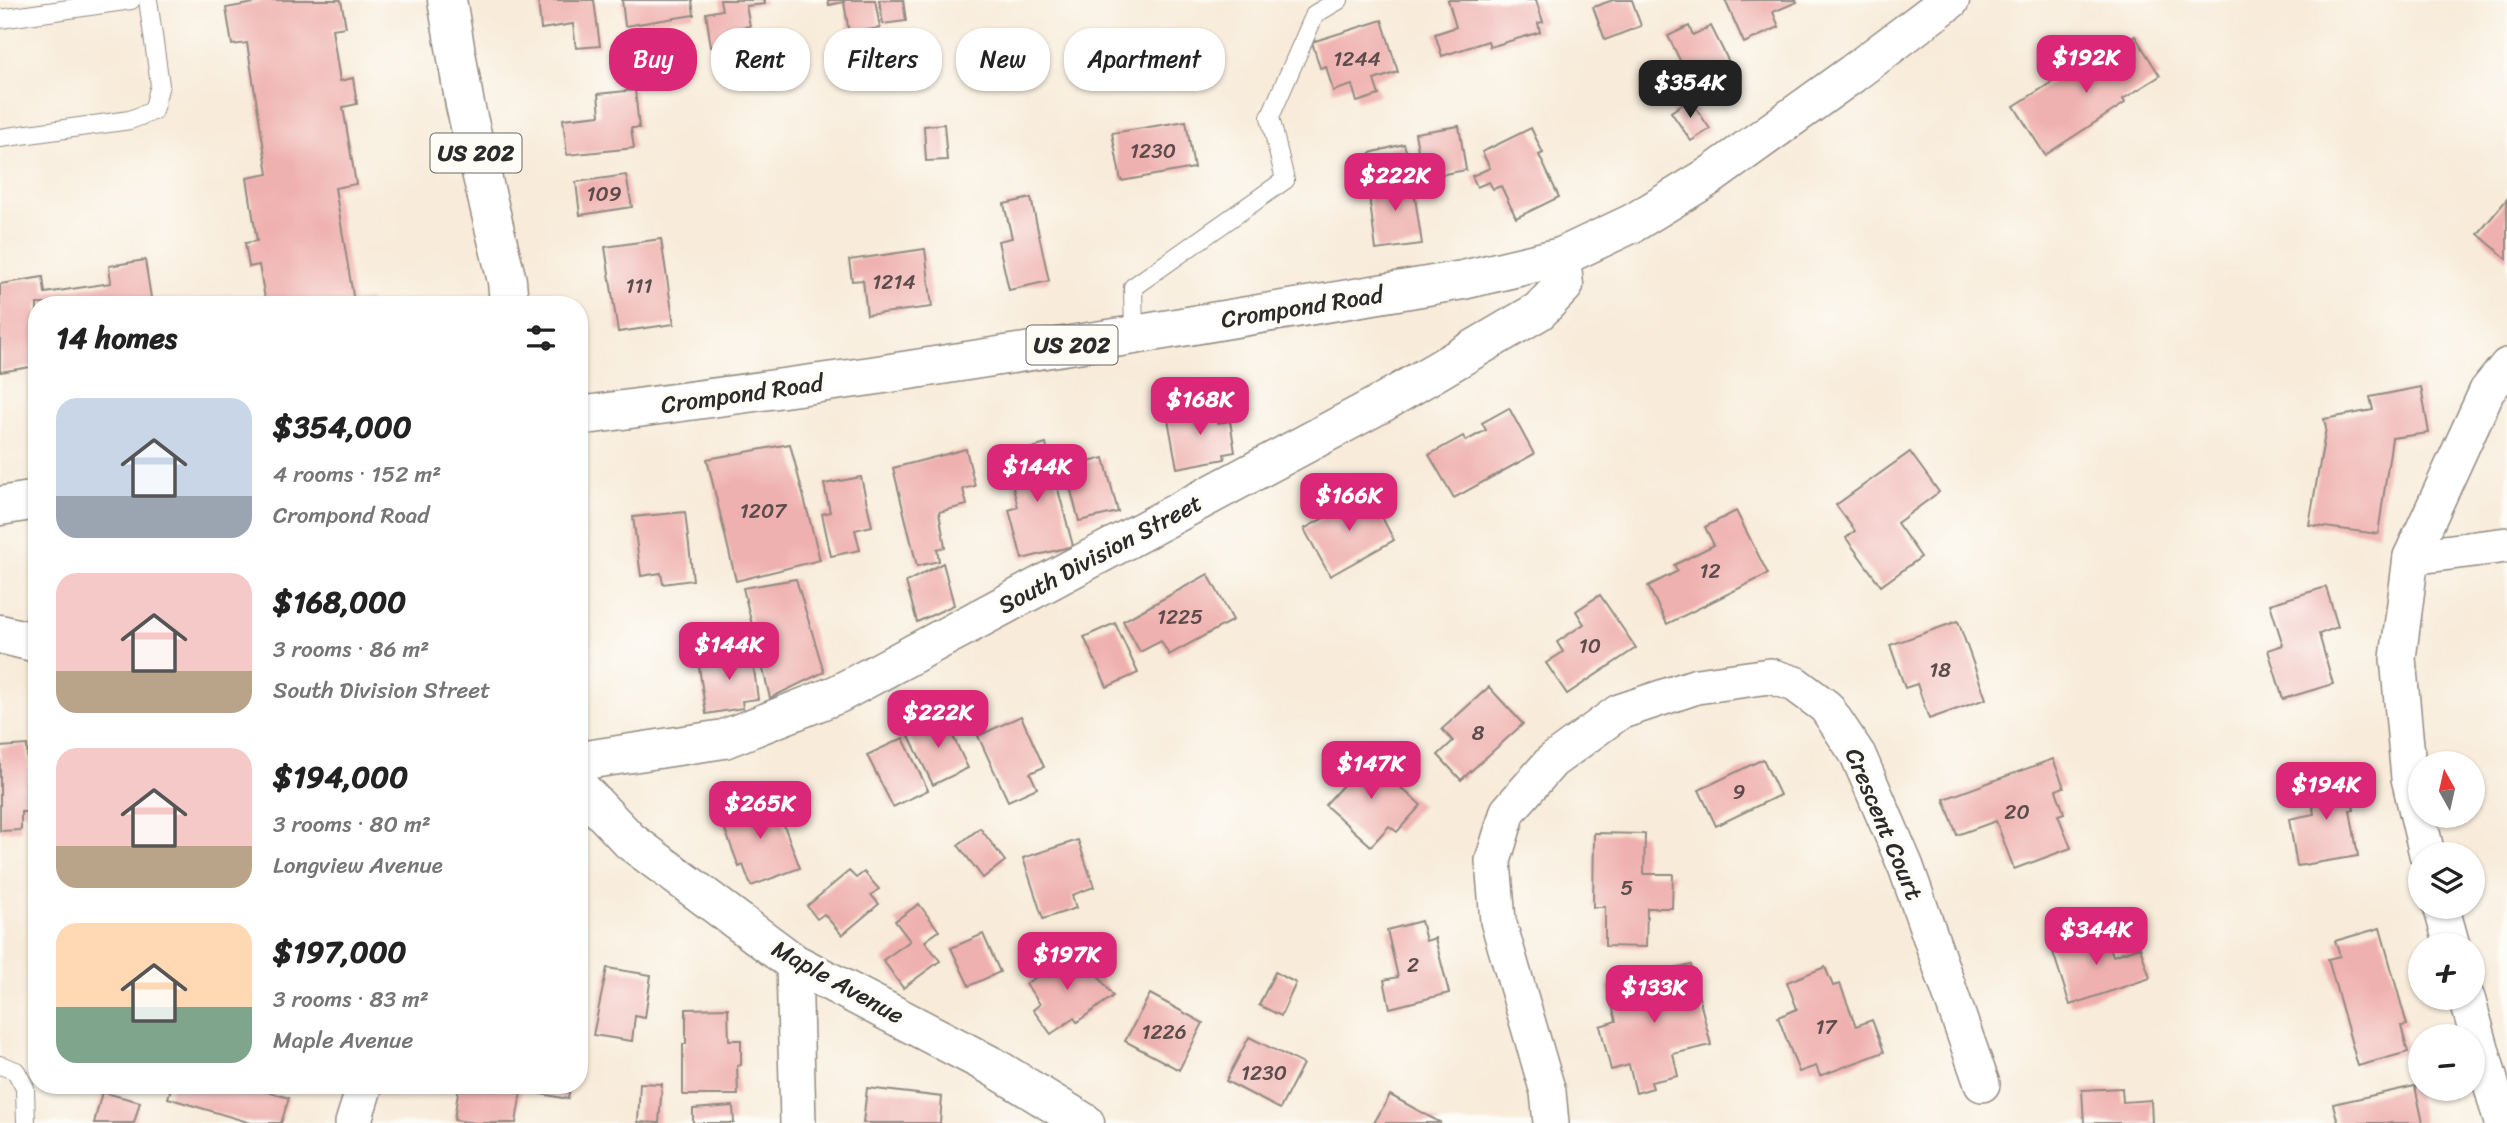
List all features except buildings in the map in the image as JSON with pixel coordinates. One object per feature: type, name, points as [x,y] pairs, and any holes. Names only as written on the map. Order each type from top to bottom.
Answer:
[{"type":"street","name":"US 202","points":[[447,0],[465,105],[508,296]]},
{"type":"street","name":"Crompond Road","points":[[588,415],[872,376],[1134,335],[1463,280],[1561,257],[1633,223],[1710,176],[1950,0]]},
{"type":"street","name":"South Division Street","points":[[588,760],[724,739],[838,694],[1471,353],[1539,311],[1564,285],[1561,257]]},
{"type":"street","points":[[2424,842],[2409,778],[2398,658],[2411,557],[2487,391],[2507,366]]},
{"type":"street","points":[[0,506],[28,501]]},
{"type":"street","points":[[2411,557],[2507,545]]},
{"type":"street","points":[[0,634],[28,641]]},
{"type":"street","name":"Crescent Court","points":[[1551,1123],[1548,1092],[1498,921],[1493,861],[1508,811],[1552,761],[1619,712],[1697,685],[1770,677],[1796,684],[1826,707],[1858,755],[1906,867],[1982,1084]]},
{"type":"street","name":"Maple Avenue","points":[[588,797],[630,841],[794,963],[992,1066],[1085,1123]]},
{"type":"street","points":[[794,963],[798,1123]]},
{"type":"street","points":[[2471,1010],[2503,1119]]},
{"type":"street","points":[[353,1123],[362,1094]]},
{"type":"lane","points":[[0,19],[131,0]]},
{"type":"lane","points":[[0,138],[130,120],[153,111],[160,85],[148,0]]},
{"type":"lane","points":[[1134,335],[1133,287],[1284,180],[1270,117],[1315,14],[1339,0]]},
{"type":"lane","points":[[0,1065],[16,1071],[25,1088],[26,1123]]}]
